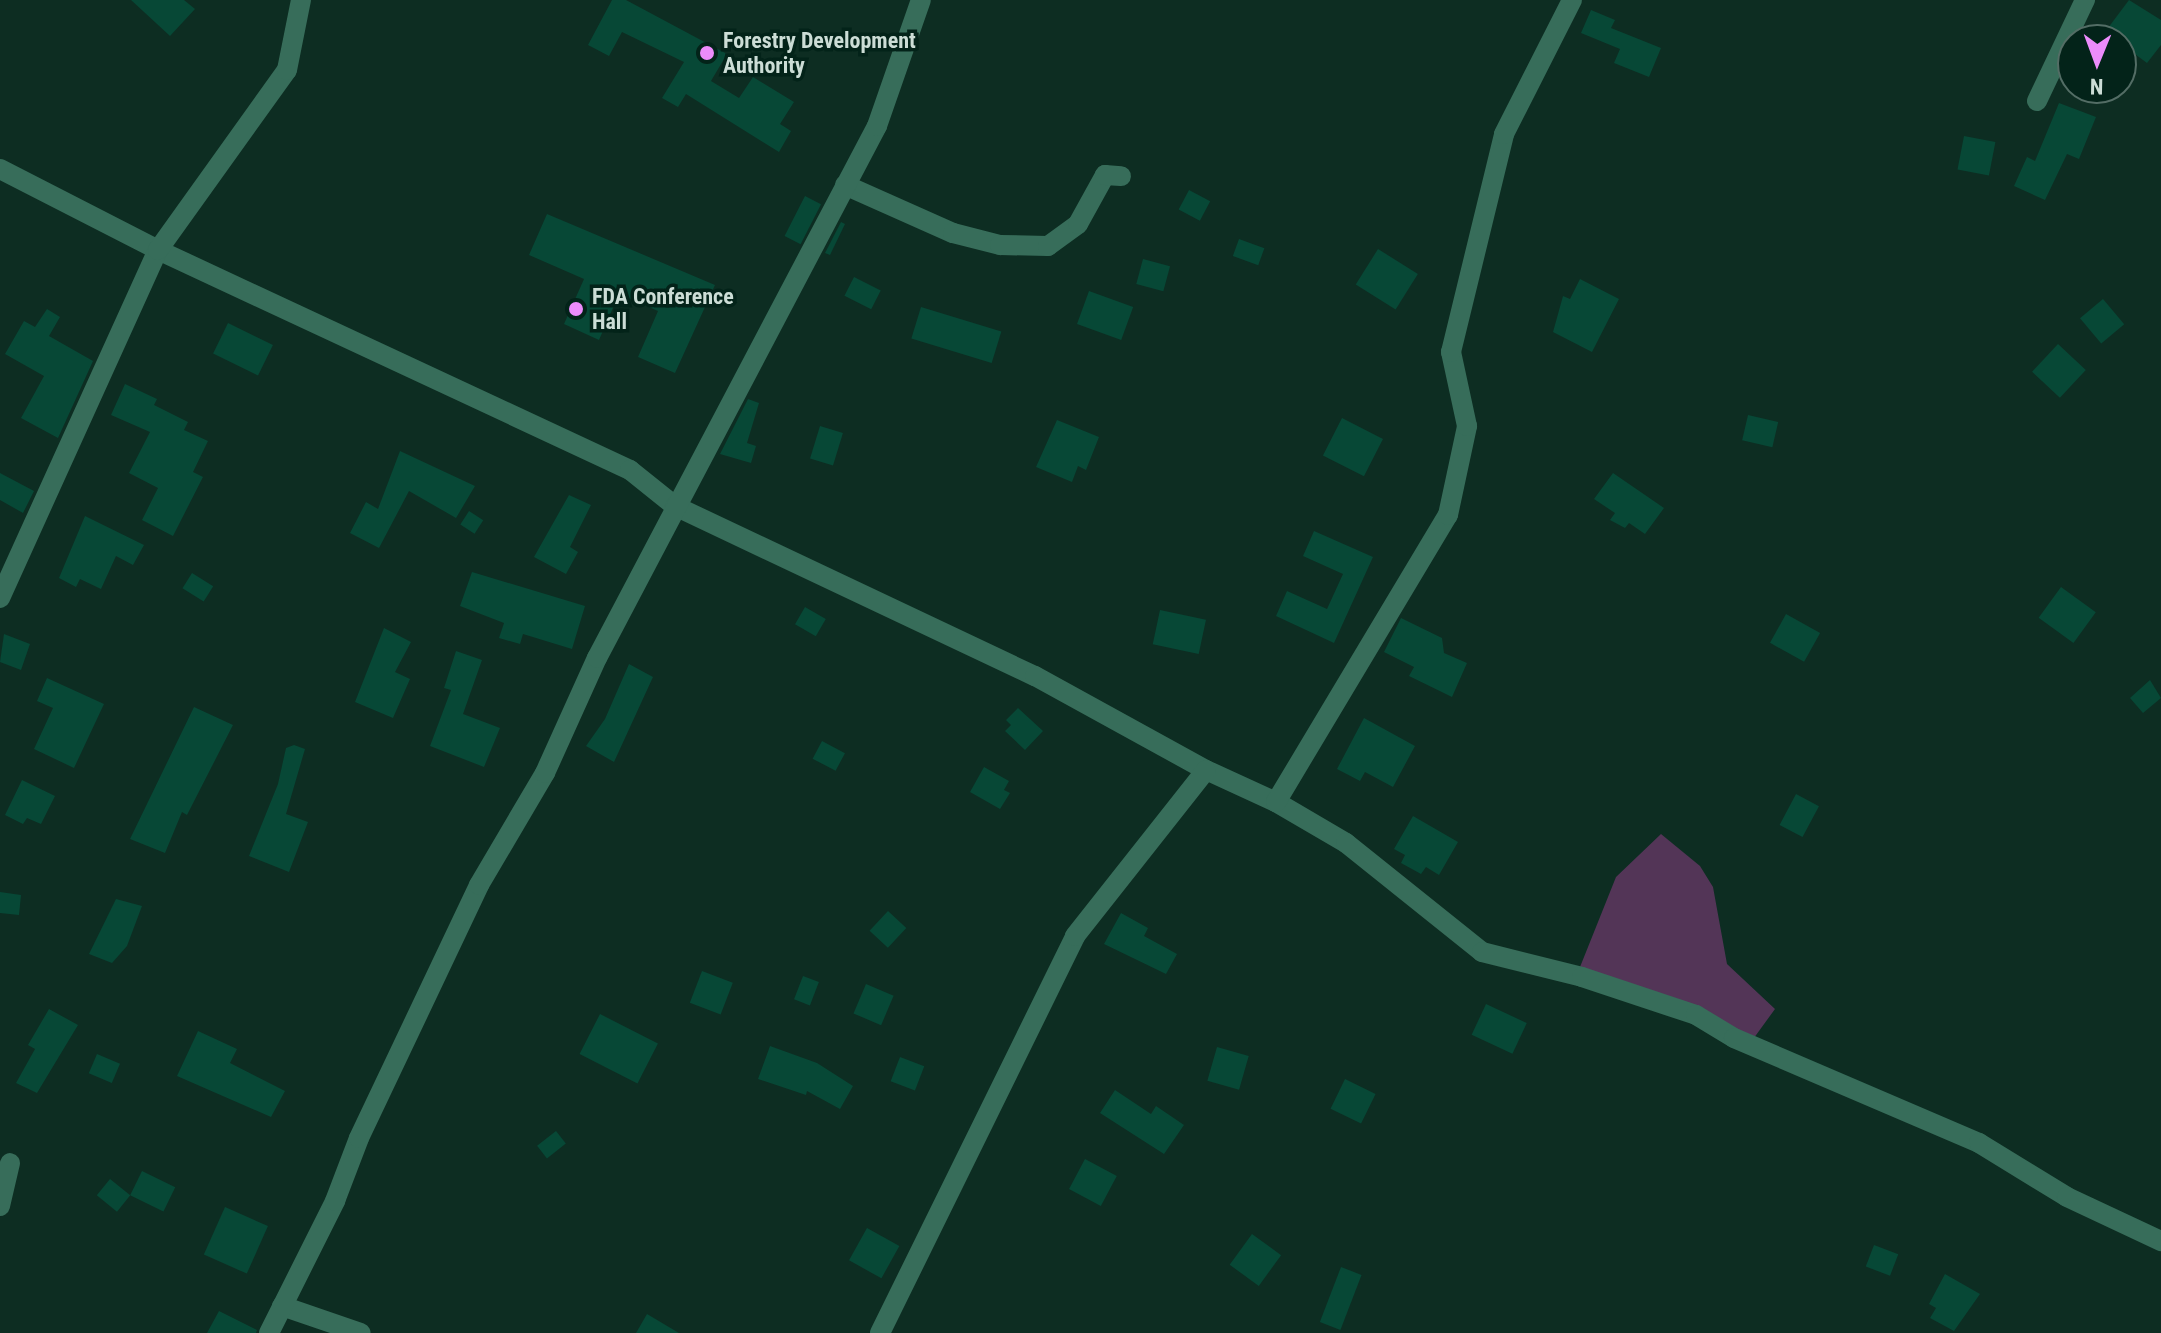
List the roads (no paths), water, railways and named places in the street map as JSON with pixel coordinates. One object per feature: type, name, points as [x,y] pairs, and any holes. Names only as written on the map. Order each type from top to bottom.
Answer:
[{"type":"street","points":[[0,598],[158,250],[287,70],[301,0]]},
{"type":"street","points":[[269,1333],[479,885],[545,773],[675,506],[877,126],[921,0]]},
{"type":"street","points":[[1276,802],[1448,515],[1467,426],[1451,352],[1504,134],[1572,0]]},
{"type":"street","points":[[2037,101],[2085,0]]},
{"type":"street","points":[[0,169],[158,250],[630,470],[675,506],[1035,676],[1206,770],[1276,802],[1346,843],[1482,952],[1582,977],[1696,1015],[1734,1038],[1979,1143],[2067,1197],[2161,1241]]},
{"type":"street","points":[[845,185],[953,233],[1000,245],[1048,246],[1078,224],[1105,175],[1121,176]]},
{"type":"street","points":[[880,1333],[1075,936],[1206,770]]},
{"type":"street","points":[[0,1206],[10,1163]]},
{"type":"street","points":[[282,1306],[361,1333]]},
{"type":"place","name":"Forestry Development Authority","points":[[707,53]]},
{"type":"place","name":"FDA Conference Hall","points":[[576,309]]}]
